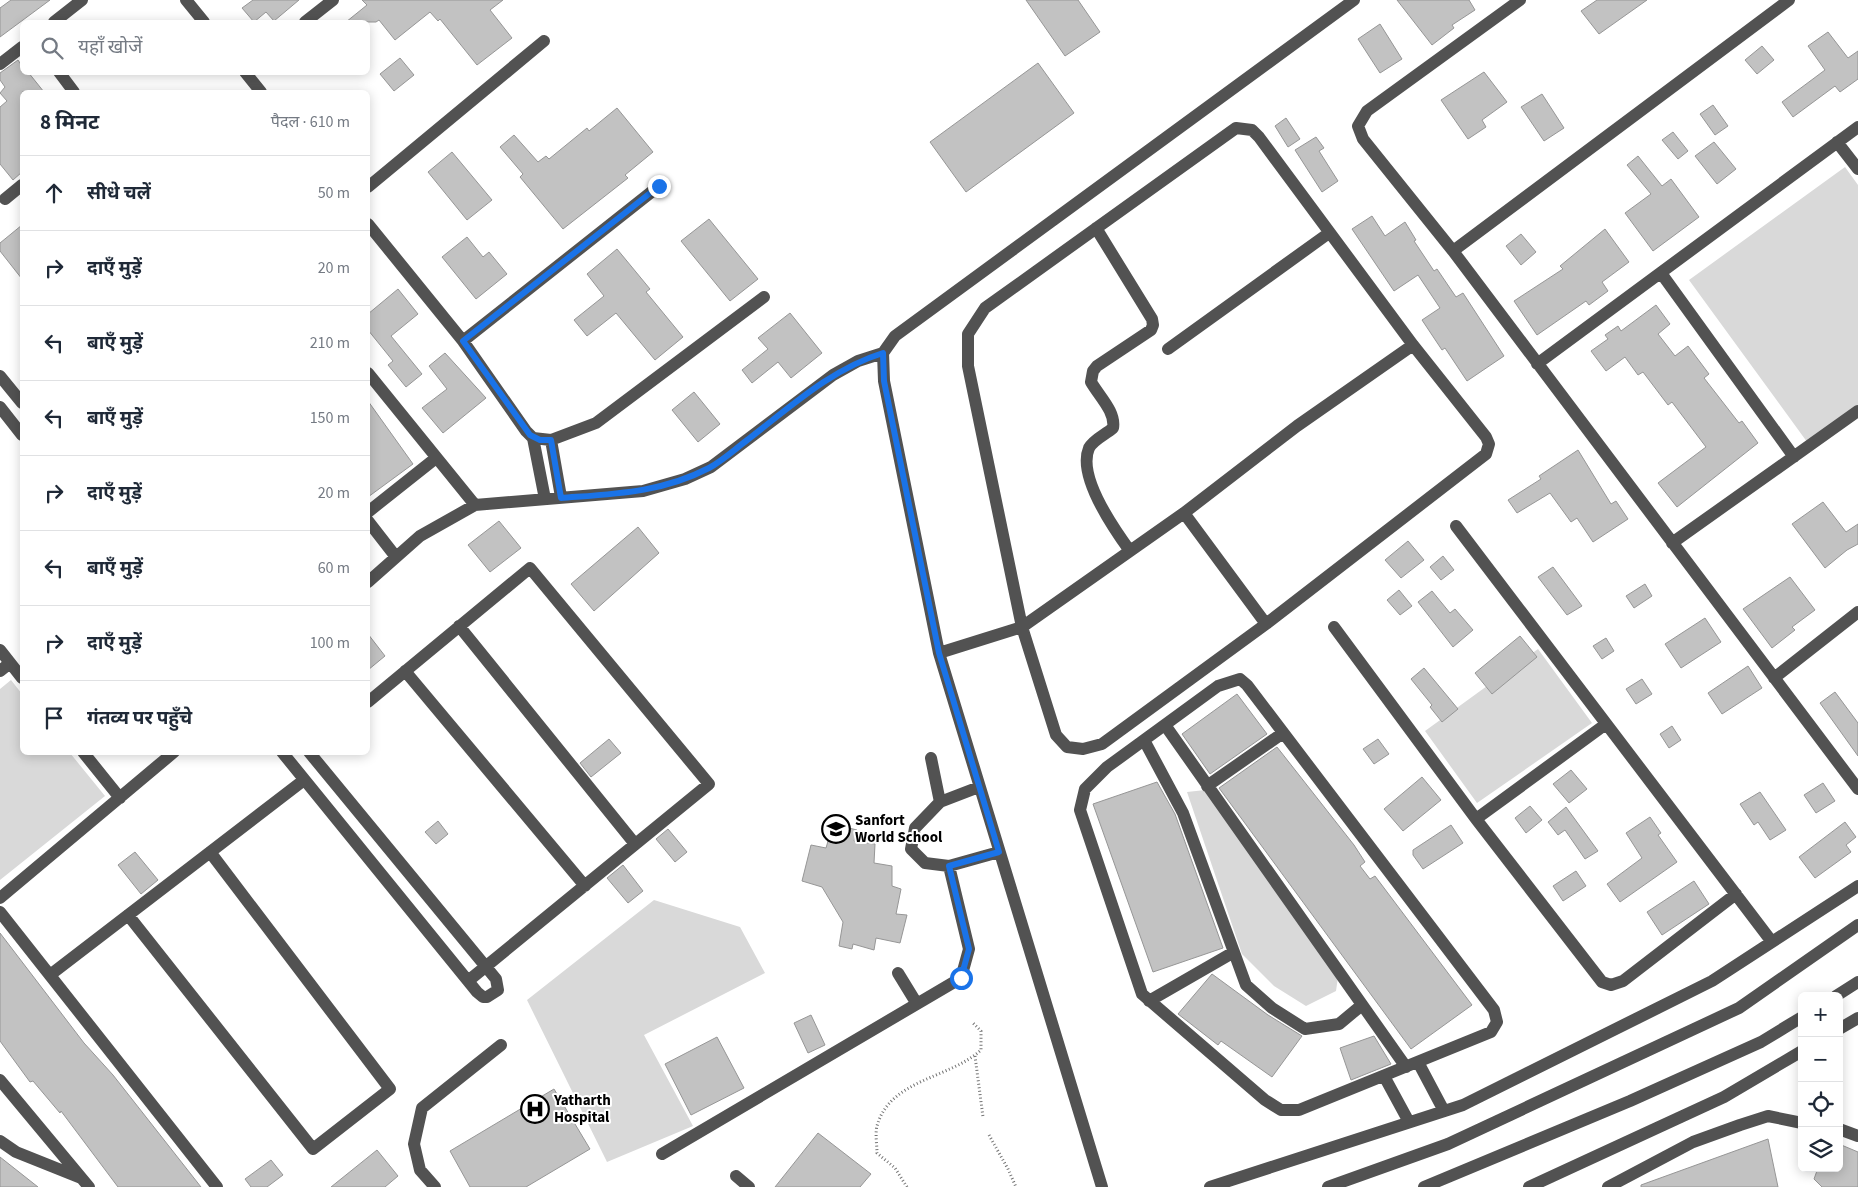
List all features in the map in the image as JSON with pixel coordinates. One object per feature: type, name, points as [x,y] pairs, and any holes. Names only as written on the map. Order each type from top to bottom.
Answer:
[{"type":"street","points":[[57,20],[82,0]]},
{"type":"street","points":[[186,0],[202,20]]},
{"type":"street","points":[[308,20],[333,0]]},
{"type":"street","points":[[1102,1187],[939,653],[884,381],[883,353],[895,336],[1354,0]]},
{"type":"street","points":[[1520,0],[1367,111],[1358,126],[1362,138],[1453,251],[1858,790]]},
{"type":"street","points":[[1453,251],[1789,0]]},
{"type":"street","points":[[370,185],[544,41]]},
{"type":"street","points":[[0,64],[20,49]]},
{"type":"street","points":[[61,75],[72,90]]},
{"type":"street","points":[[247,75],[259,90]]},
{"type":"street","points":[[1537,364],[1858,127]]},
{"type":"street","points":[[1236,128],[1252,130],[1413,344],[1486,437],[1489,444],[1486,454],[1266,624],[1102,744],[1083,749],[1067,747],[1056,735],[1022,627],[968,366],[968,334],[984,308],[1096,228],[1236,128]]},
{"type":"street","points":[[1837,142],[1858,169]]},
{"type":"street","points":[[463,341],[659,186]]},
{"type":"street","points":[[5,199],[20,188]]},
{"type":"street","points":[[370,226],[463,341],[533,438],[545,499]]},
{"type":"street","points":[[1096,228],[1152,318],[1153,325],[1151,330],[1097,366],[1091,378],[1091,382],[1112,414],[1114,422],[1112,428],[1089,448],[1087,469],[1102,508],[1130,551]]},
{"type":"street","points":[[1168,349],[1329,233]]},
{"type":"street","points":[[1661,273],[1794,457]]},
{"type":"street","points":[[533,438],[551,440],[596,422],[764,297]]},
{"type":"street","points":[[939,653],[1022,627],[1184,513],[1298,426],[1413,344]]},
{"type":"street","points":[[370,580],[420,536],[475,505],[643,491],[685,479],[711,467],[833,375],[858,360],[883,353]]},
{"type":"street","points":[[0,376],[20,401]]},
{"type":"street","points":[[370,380],[475,505]]},
{"type":"street","points":[[0,407],[20,432]]},
{"type":"street","points":[[1672,543],[1858,411]]},
{"type":"street","points":[[551,440],[561,498]]},
{"type":"street","points":[[370,510],[436,458]]},
{"type":"street","points":[[1184,513],[1266,624]]},
{"type":"street","points":[[370,524],[396,557]]},
{"type":"street","points":[[1456,526],[1772,942]]},
{"type":"street","points":[[370,700],[530,568],[709,784],[468,981]]},
{"type":"street","points":[[1774,678],[1858,612]]},
{"type":"street","points":[[459,626],[635,844]]},
{"type":"street","points":[[1334,627],[1476,819],[1602,982],[1611,985],[1623,981],[1736,894]]},
{"type":"street","points":[[0,650],[5,667],[20,677]]},
{"type":"street","points":[[406,671],[585,886]]},
{"type":"street","points":[[1240,679],[1247,684],[1494,1010],[1497,1022],[1492,1032],[1299,1110],[1281,1110],[1265,1100],[1149,1001],[1142,994],[1080,810],[1085,788],[1106,767],[1165,725],[1218,686],[1240,679]]},
{"type":"street","points":[[1476,819],[1606,724]]},
{"type":"street","points":[[1165,725],[1362,1005],[1412,1065],[1444,1111]]},
{"type":"street","points":[[1208,786],[1283,733]]},
{"type":"street","points":[[1144,740],[1183,813],[1246,984],[1272,1008],[1305,1029],[1339,1024],[1362,1005]]},
{"type":"street","points":[[85,755],[120,798]]},
{"type":"street","points":[[0,898],[170,755]]},
{"type":"street","points":[[284,755],[482,997],[487,997],[498,990],[496,979],[310,755]]},
{"type":"street","points":[[291,764],[304,755]]},
{"type":"street","points":[[931,758],[940,802]]},
{"type":"street","points":[[50,974],[304,780]]},
{"type":"street","points":[[980,787],[940,802],[915,828],[911,849],[925,863],[949,866],[999,852]]},
{"type":"street","points":[[128,915],[313,1149],[390,1089],[210,852]]},
{"type":"street","points":[[662,1154],[961,978],[969,949],[949,866]]},
{"type":"street","points":[[1210,1187],[1463,1105],[1712,981],[1858,886]]},
{"type":"street","points":[[0,912],[217,1187]]},
{"type":"street","points":[[1328,1187],[1448,1144],[1739,1008],[1858,925]]},
{"type":"street","points":[[1149,1001],[1234,952]]},
{"type":"street","points":[[898,973],[917,1004]]},
{"type":"street","points":[[1842,992],[1858,982]]},
{"type":"street","points":[[1843,1027],[1858,1018]]},
{"type":"street","points":[[1424,1187],[1621,1104],[1761,1042],[1798,1019]]},
{"type":"street","points":[[435,1187],[420,1170],[414,1144],[422,1108],[501,1045]]},
{"type":"street","points":[[1529,1187],[1724,1097],[1798,1053]]},
{"type":"street","points":[[1384,1076],[1409,1122]]},
{"type":"street","points":[[0,1080],[85,1182]]},
{"type":"street","points":[[1608,1187],[1693,1142],[1740,1125],[1768,1116],[1798,1122]]},
{"type":"street","points":[[1843,1130],[1858,1136]]},
{"type":"street","points":[[0,1141],[16,1152],[85,1182]]},
{"type":"street","points":[[736,1176],[749,1187]]},
{"type":"path","points":[[908,1187],[894,1168],[877,1153],[876,1128],[886,1104],[904,1090],[975,1056],[981,1050],[981,1030],[973,1023]]},
{"type":"path","points":[[975,1056],[983,1117]]},
{"type":"path","points":[[989,1135],[1016,1187]]},
{"type":"shaded area","points":[[1845,167],[1858,185],[1858,411],[1810,446],[1689,280]]},
{"type":"shaded area","points":[[1538,649],[1592,723],[1477,803],[1425,731]]},
{"type":"shaded area","points":[[11,680],[20,691],[20,755],[72,755],[105,796],[0,880],[0,689]]},
{"type":"shaded area","points":[[1205,790],[1338,977],[1336,991],[1306,1006],[1274,986],[1242,954],[1187,792]]},
{"type":"shaded area","points":[[654,900],[740,927],[765,973],[644,1035],[693,1126],[607,1162],[527,1000]]},
{"type":"building","points":[[11,0],[50,0],[23,20],[20,20],[20,22],[0,37],[0,8]]},
{"type":"building","points":[[253,0],[299,0],[275,20],[266,12],[256,20],[252,20],[242,8]]},
{"type":"building","points":[[362,0],[503,0],[490,10],[512,38],[477,65],[440,19],[438,21],[430,12],[395,40],[379,20],[370,22],[370,20],[348,20],[367,5]]},
{"type":"building","points":[[1026,0],[1078,0],[1100,32],[1065,56]]},
{"type":"building","points":[[1397,0],[1469,0],[1475,10],[1452,25],[1454,28],[1432,45]]},
{"type":"building","points":[[1597,0],[1647,0],[1599,34],[1581,11]]},
{"type":"building","points":[[1380,24],[1402,59],[1380,73],[1358,39]]},
{"type":"building","points":[[1828,32],[1848,58],[1858,51],[1858,79],[1840,92],[1835,86],[1793,117],[1782,102],[1825,70],[1808,46]]},
{"type":"building","points":[[1762,46],[1774,60],[1757,74],[1745,60]]},
{"type":"building","points":[[400,58],[414,75],[394,91],[380,74]]},
{"type":"building","points":[[18,60],[20,63],[20,75],[30,75],[42,90],[20,90],[20,174],[13,180],[0,164],[0,107],[7,101],[0,93],[5,87],[0,80],[0,73]]},
{"type":"building","points":[[1038,63],[1074,113],[966,192],[930,142]]},
{"type":"building","points":[[1484,72],[1507,102],[1482,120],[1486,127],[1468,139],[1441,100]]},
{"type":"building","points":[[1542,94],[1564,128],[1544,141],[1521,107]]},
{"type":"building","points":[[1713,105],[1728,126],[1715,135],[1700,114]]},
{"type":"building","points":[[617,108],[653,152],[625,175],[628,178],[563,229],[520,177],[523,174],[500,147],[514,135],[538,162],[546,156],[549,159],[587,128],[589,131]]},
{"type":"building","points":[[1286,118],[1300,139],[1288,147],[1275,126]]},
{"type":"building","points":[[1673,132],[1688,151],[1678,159],[1662,140]]},
{"type":"building","points":[[1316,137],[1324,148],[1319,151],[1338,181],[1322,192],[1295,150]]},
{"type":"building","points":[[1714,142],[1736,169],[1717,184],[1695,156]]},
{"type":"building","points":[[452,152],[492,200],[467,220],[428,172]]},
{"type":"building","points":[[1638,156],[1662,186],[1671,179],[1699,217],[1653,251],[1625,213],[1651,194],[1627,165]]},
{"type":"building","points":[[1372,216],[1385,236],[1405,222],[1416,240],[1414,241],[1434,271],[1437,269],[1456,297],[1463,293],[1504,356],[1467,381],[1445,348],[1442,350],[1422,320],[1440,308],[1418,275],[1394,291],[1352,229]]},
{"type":"building","points":[[709,219],[758,279],[730,301],[681,241]]},
{"type":"building","points":[[20,227],[20,276],[0,251],[0,243]]},
{"type":"building","points":[[1605,229],[1629,262],[1602,282],[1608,291],[1589,305],[1586,301],[1537,335],[1514,301],[1563,269],[1560,266]]},
{"type":"building","points":[[1521,234],[1536,252],[1521,265],[1506,246]]},
{"type":"building","points":[[467,237],[483,257],[489,252],[507,274],[476,299],[442,257]]},
{"type":"building","points":[[617,249],[650,289],[646,292],[683,337],[655,360],[616,313],[587,336],[574,320],[604,296],[587,274]]},
{"type":"building","points":[[398,289],[418,314],[391,336],[422,374],[406,387],[388,365],[393,361],[370,332],[370,312]]},
{"type":"building","points":[[1656,305],[1670,324],[1658,334],[1675,356],[1688,346],[1709,374],[1704,378],[1739,423],[1742,421],[1758,443],[1677,507],[1658,483],[1706,447],[1672,402],[1668,405],[1643,372],[1638,375],[1625,357],[1606,371],[1591,351],[1608,339],[1605,335],[1618,326],[1621,331]]},
{"type":"building","points":[[790,313],[822,353],[791,378],[778,362],[752,383],[742,370],[768,349],[758,338]]},
{"type":"building","points":[[445,353],[486,398],[443,433],[422,408],[447,389],[429,366]]},
{"type":"building","points":[[694,392],[720,424],[698,442],[672,410]]},
{"type":"building","points":[[370,404],[413,464],[370,496]]},
{"type":"building","points":[[1578,450],[1611,504],[1616,501],[1628,519],[1593,542],[1577,518],[1571,522],[1550,493],[1517,513],[1508,500],[1541,479],[1539,476]]},
{"type":"building","points":[[1823,502],[1846,532],[1858,524],[1858,544],[1847,550],[1825,568],[1792,524]]},
{"type":"building","points":[[499,521],[521,548],[490,572],[468,545]]},
{"type":"building","points":[[638,527],[659,553],[594,611],[571,584]]},
{"type":"building","points":[[1408,541],[1424,560],[1401,578],[1385,560]]},
{"type":"building","points":[[1443,556],[1454,570],[1441,580],[1430,567]]},
{"type":"building","points":[[1553,567],[1582,606],[1567,615],[1538,577]]},
{"type":"building","points":[[1790,577],[1815,610],[1792,627],[1795,630],[1772,648],[1743,609]]},
{"type":"building","points":[[1645,584],[1652,596],[1634,608],[1626,596]]},
{"type":"building","points":[[1399,590],[1412,606],[1400,615],[1387,600]]},
{"type":"building","points":[[1432,591],[1450,613],[1455,609],[1473,630],[1453,647],[1418,602]]},
{"type":"building","points":[[1705,618],[1721,642],[1681,668],[1665,644]]},
{"type":"building","points":[[1520,636],[1537,657],[1492,694],[1475,673]]},
{"type":"building","points":[[370,637],[385,656],[370,668]]},
{"type":"building","points":[[1606,638],[1614,651],[1602,659],[1593,646]]},
{"type":"building","points":[[1748,666],[1762,688],[1722,714],[1708,693]]},
{"type":"building","points":[[1424,668],[1458,709],[1442,722],[1430,707],[1432,705],[1411,679]]},
{"type":"building","points":[[1642,679],[1652,694],[1636,704],[1626,689]]},
{"type":"building","points":[[1835,692],[1858,723],[1858,756],[1820,703]]},
{"type":"building","points":[[1237,694],[1267,734],[1210,774],[1182,734]]},
{"type":"building","points":[[1672,726],[1681,740],[1669,748],[1660,734]]},
{"type":"building","points":[[609,739],[621,753],[591,777],[580,763]]},
{"type":"building","points":[[1378,739],[1389,754],[1374,764],[1363,749]]},
{"type":"building","points":[[1277,747],[1354,845],[1365,862],[1360,866],[1370,879],[1375,876],[1472,1005],[1411,1049],[1219,788]]},
{"type":"building","points":[[1571,770],[1587,789],[1569,803],[1553,784]]},
{"type":"building","points":[[1422,777],[1441,800],[1403,831],[1384,809]]},
{"type":"building","points":[[1157,782],[1175,814],[1223,948],[1153,972],[1093,804]]},
{"type":"building","points":[[1823,783],[1835,801],[1816,813],[1804,795]]},
{"type":"building","points":[[1760,792],[1786,830],[1770,840],[1758,822],[1754,825],[1740,804]]},
{"type":"building","points":[[1530,806],[1542,820],[1526,833],[1515,818]]},
{"type":"building","points":[[1566,807],[1598,851],[1585,859],[1565,830],[1558,835],[1548,822]]},
{"type":"building","points":[[1650,817],[1661,833],[1658,835],[1677,862],[1620,902],[1607,884],[1642,858],[1626,833]]},
{"type":"building","points":[[438,821],[448,834],[436,844],[425,832]]},
{"type":"building","points":[[1845,822],[1856,837],[1846,845],[1851,852],[1815,878],[1799,857]]},
{"type":"building","points":[[833,824],[857,830],[854,841],[875,844],[874,863],[892,866],[892,886],[901,889],[896,914],[907,915],[900,943],[876,938],[874,950],[853,944],[852,949],[839,946],[843,922],[822,887],[802,881],[811,845],[826,848]]},
{"type":"building","points":[[1451,825],[1463,843],[1423,869],[1413,855],[1413,850]]},
{"type":"building","points":[[668,829],[687,852],[675,862],[656,839]]},
{"type":"building","points":[[135,852],[158,880],[141,894],[118,865]]},
{"type":"building","points":[[623,865],[643,891],[628,903],[607,878]]},
{"type":"building","points":[[1576,871],[1586,886],[1563,901],[1553,886]]},
{"type":"building","points":[[1694,881],[1709,904],[1662,935],[1647,912]]},
{"type":"building","points":[[0,933],[84,1043],[113,1075],[201,1187],[118,1187],[61,1111],[60,1113],[33,1081],[30,1082],[0,1041]]},
{"type":"building","points":[[1212,974],[1268,1015],[1302,1036],[1272,1077],[1221,1041],[1218,1045],[1178,1014]]},
{"type":"building","points":[[811,1015],[825,1045],[808,1053],[794,1023]]},
{"type":"building","points":[[1374,1036],[1391,1064],[1351,1080],[1340,1048]]},
{"type":"building","points":[[717,1037],[744,1088],[691,1115],[665,1064]]},
{"type":"building","points":[[554,1089],[590,1149],[526,1187],[470,1187],[450,1151]]},
{"type":"building","points":[[818,1133],[871,1174],[860,1187],[775,1187]]},
{"type":"building","points":[[1768,1139],[1778,1187],[1641,1187],[1641,1185]]},
{"type":"building","points":[[1843,1146],[1858,1152],[1858,1187],[1822,1187],[1814,1179],[1817,1172],[1843,1172]]},
{"type":"building","points":[[377,1150],[398,1176],[385,1187],[331,1187]]},
{"type":"building","points":[[0,1157],[38,1187],[0,1187]]},
{"type":"building","points":[[271,1160],[283,1175],[267,1187],[251,1187],[245,1179]]},
{"type":"place","name":"Sanfort World School","points":[[836,829]]},
{"type":"place","name":"Yatharth Hospital","points":[[535,1109]]},
{"type":"route","points":[[659,186],[463,341],[526,431],[533,438],[551,440],[561,498],[643,491],[685,479],[711,467],[833,375],[858,360],[883,353],[884,381],[939,653],[999,852],[949,866],[969,949],[961,978]]}]
